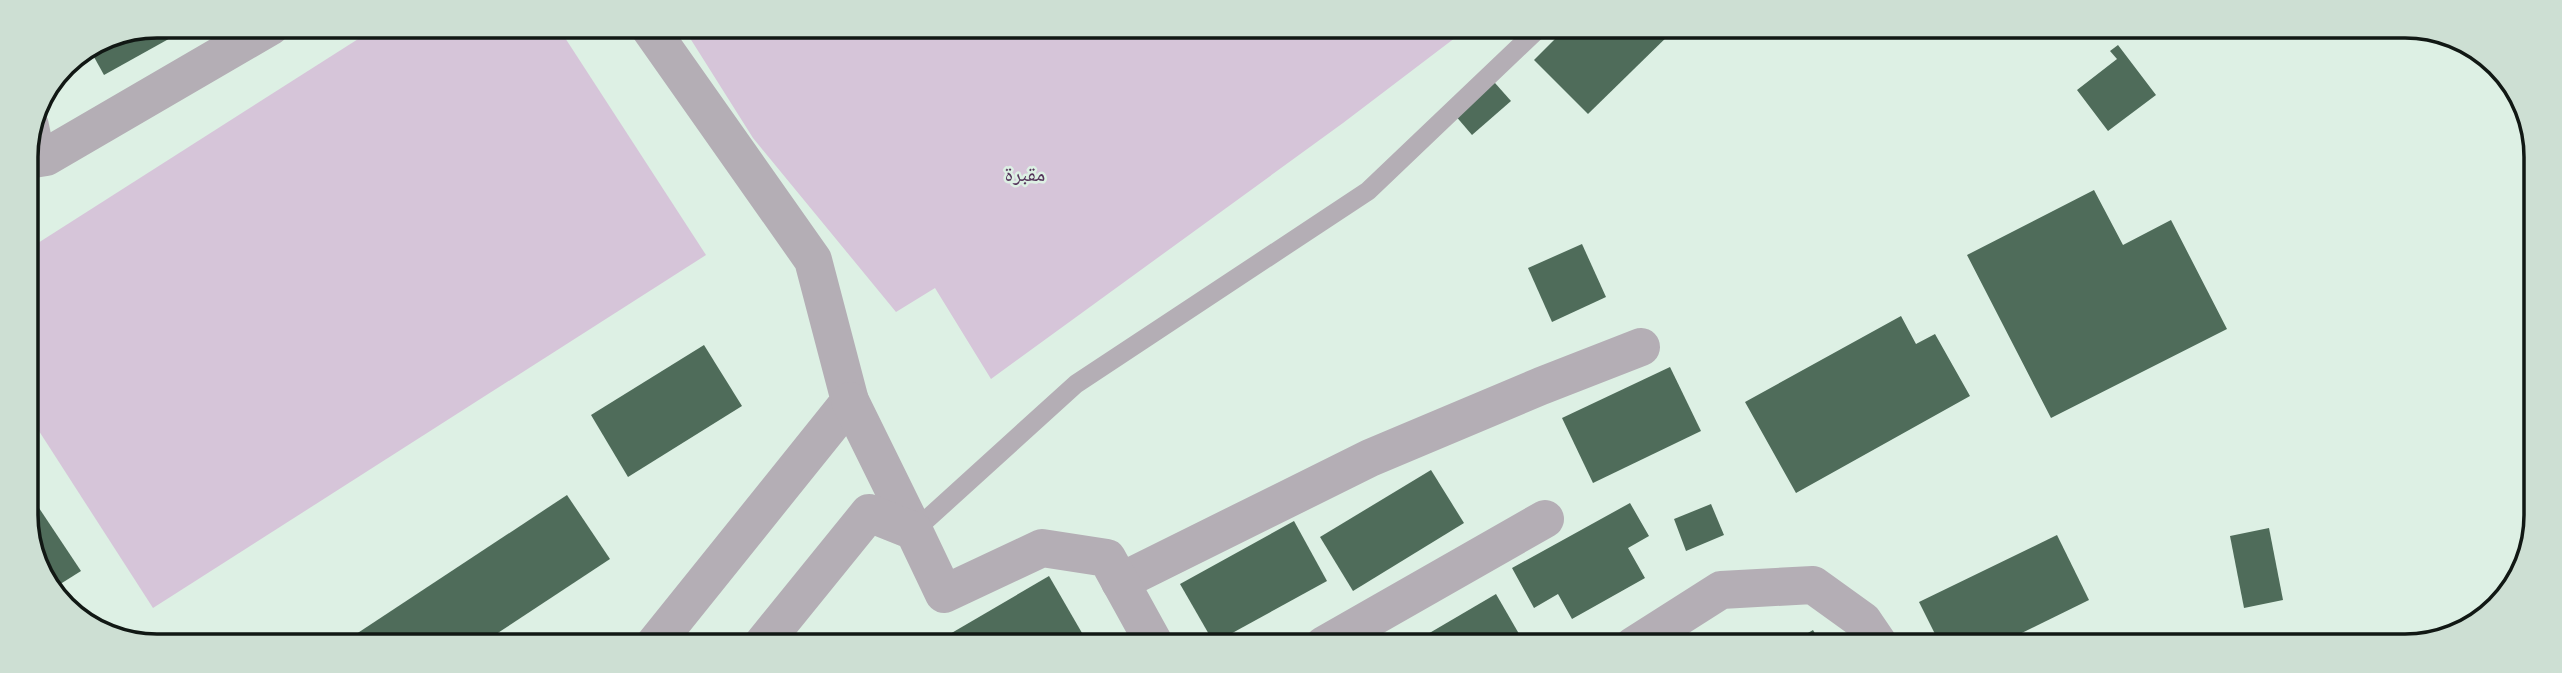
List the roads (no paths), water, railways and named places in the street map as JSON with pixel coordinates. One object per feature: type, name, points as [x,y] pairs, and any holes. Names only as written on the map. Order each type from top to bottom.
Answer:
[{"type":"street","points":[[40,144],[248,38]]},
{"type":"street","points":[[657,38],[813,260],[850,401],[944,594],[1042,548],[1107,558],[1149,634]]},
{"type":"street","points":[[1120,582],[1370,458],[1641,347]]},
{"type":"street","points":[[663,634],[850,401]]},
{"type":"street","points":[[771,634],[869,513],[914,531]]},
{"type":"street","points":[[1343,634],[1545,519]]},
{"type":"street","points":[[1652,634],[1721,590],[1813,585],[1863,621],[1872,634]]},
{"type":"lane","points":[[914,531],[1076,384],[1368,191],[1529,38]]},
{"type":"park label","name":"مقبرة","points":[[1025,173]]}]
